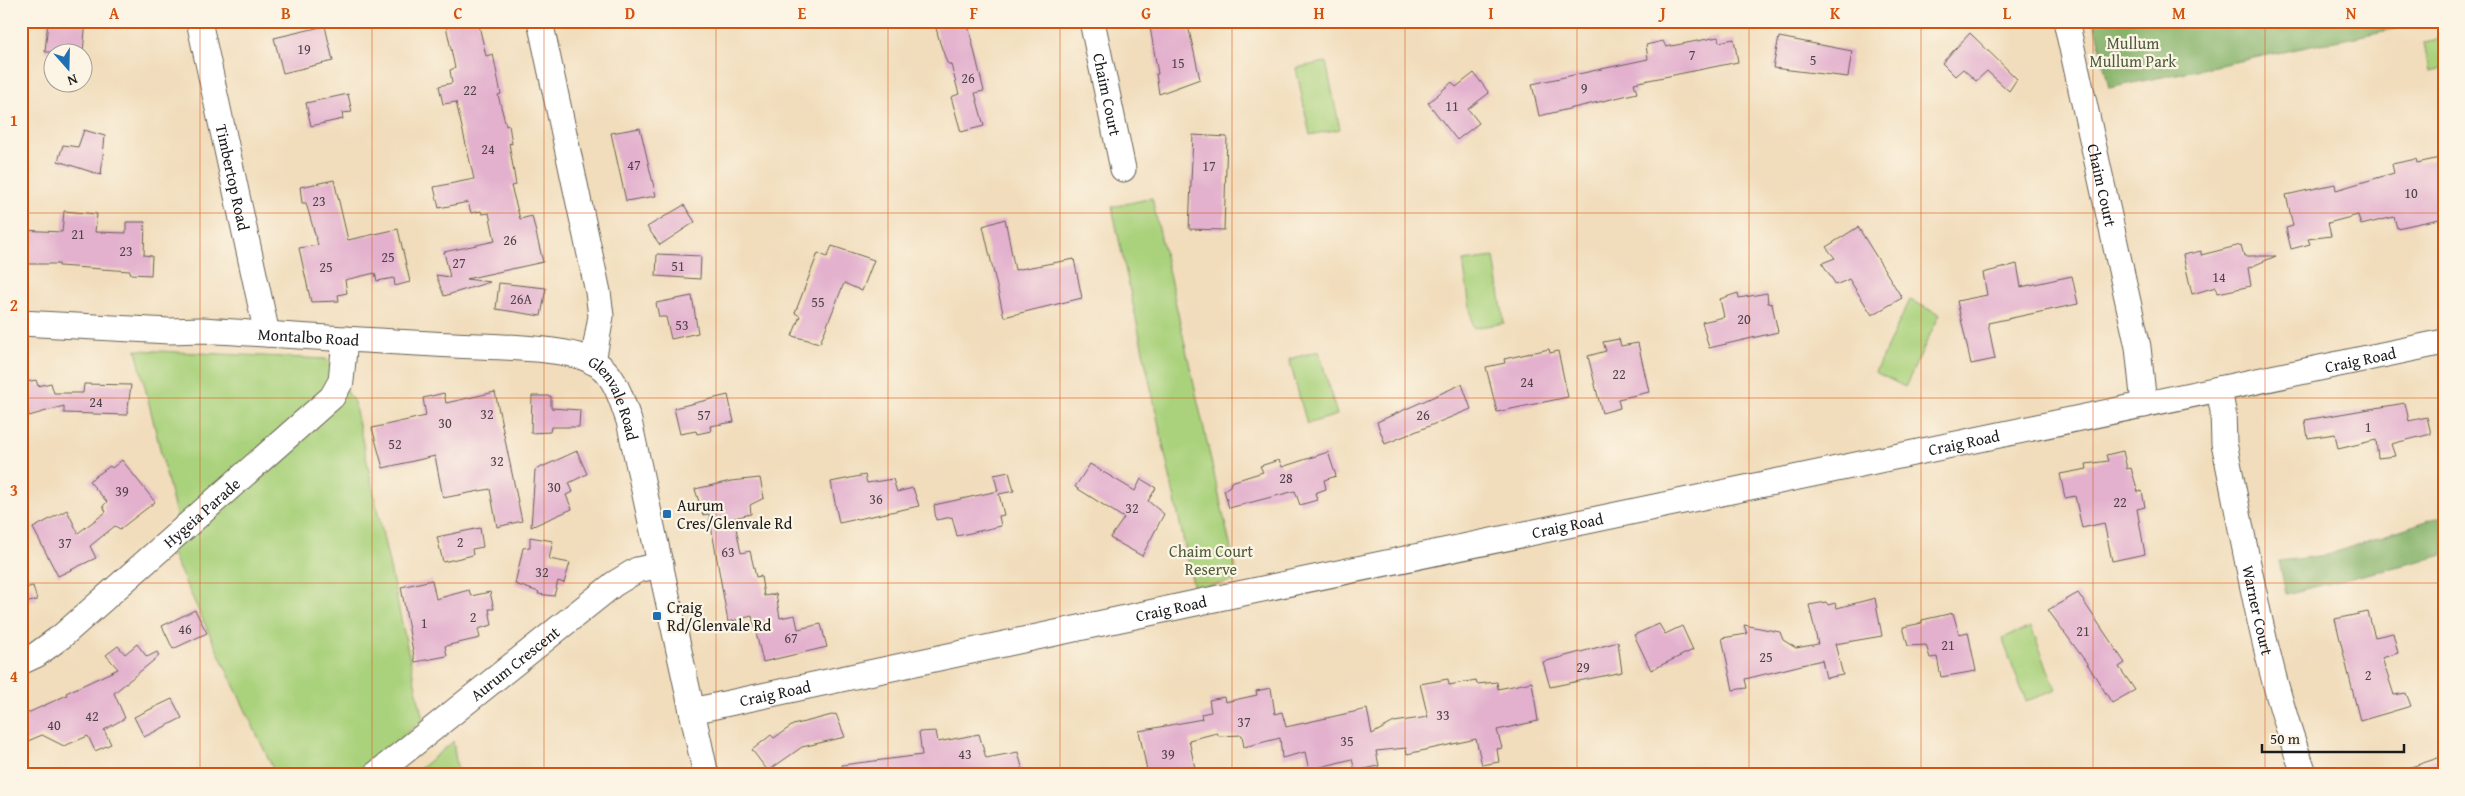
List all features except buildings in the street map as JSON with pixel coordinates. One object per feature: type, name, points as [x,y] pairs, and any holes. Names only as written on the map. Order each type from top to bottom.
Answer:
[{"type":"street","name":"Timbertop Road","points":[[200,21],[267,334]]},
{"type":"street","name":"Glenvale Road","points":[[540,21],[598,292],[601,316],[593,362],[611,378],[628,421],[706,775]]},
{"type":"street","name":"Chaim Court","points":[[1092,21],[1123,169]]},
{"type":"street","name":"Chaim Court","points":[[2066,21],[2150,404]]},
{"type":"street","name":"Montalbo Road","points":[[21,323],[169,331],[201,330],[554,352],[577,355],[593,362]]},
{"type":"street","name":"Hygeia Parade","points":[[21,662],[36,655],[62,636],[332,397],[341,381],[345,339]]},
{"type":"street","name":"Craig Road","points":[[692,711],[1239,594],[2444,342]]},
{"type":"street","name":"Warner Court","points":[[2213,390],[2217,428],[2224,443],[2276,686],[2305,775]]},
{"type":"street","name":"Aurum Crescent","points":[[375,775],[614,584],[637,570],[661,565]]},
{"type":"green space","name":"Mullum Mullum Park","points":[[2094,21],[2432,21],[2109,88]]},
{"type":"green space","points":[[2444,38],[2444,69],[2429,72],[2424,42]]},
{"type":"green space","points":[[1326,62],[1340,129],[1310,135],[1296,68]]},
{"type":"green space","name":"Chaim Court Reserve","points":[[1152,198],[1238,580],[1194,589],[1112,207]]},
{"type":"green space","points":[[1494,257],[1504,323],[1473,328],[1463,261]]},
{"type":"green space","points":[[1910,300],[1940,314],[1905,387],[1875,372]]},
{"type":"green space","points":[[136,350],[326,359],[354,402],[423,720],[356,775],[276,775],[171,552],[177,519]]},
{"type":"green space","points":[[1319,351],[1337,415],[1307,424],[1289,359]]},
{"type":"green space","points":[[2444,515],[2444,555],[2286,594],[2279,561],[2327,555]]},
{"type":"green space","points":[[2031,627],[2056,690],[2026,701],[2002,638]]},
{"type":"green space","points":[[453,742],[458,775],[412,775]]},
{"type":"place","name":"Aurum Cres/Glenvale Rd","points":[[667,514]]},
{"type":"place","name":"Craig Rd/Glenvale Rd","points":[[657,616]]}]
